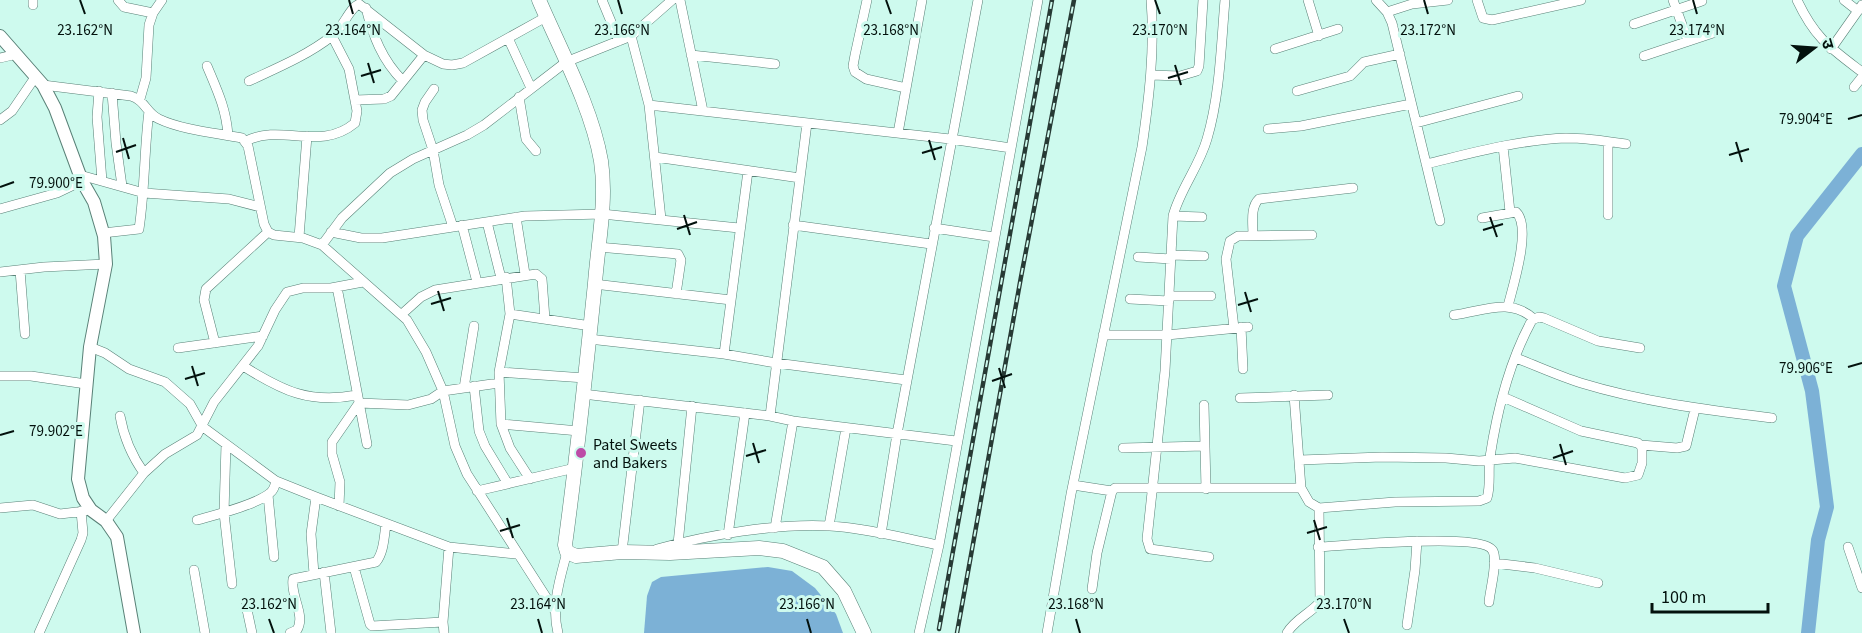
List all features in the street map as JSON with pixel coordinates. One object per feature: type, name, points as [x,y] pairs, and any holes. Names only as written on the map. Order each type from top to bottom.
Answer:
[{"type":"main road","points":[[539,0],[566,62],[596,141],[601,163],[602,214],[565,545],[567,552],[576,556],[622,552],[759,548],[783,551],[823,567],[844,591],[864,633]]},
{"type":"street","points":[[118,0],[124,7],[153,13]]},
{"type":"street","points":[[140,99],[147,78],[148,25],[162,0]]},
{"type":"street","points":[[602,0],[619,41]]},
{"type":"street","points":[[322,245],[342,218],[390,172],[476,130],[566,62],[631,36],[672,0]]},
{"type":"street","points":[[680,0],[703,111]]},
{"type":"street","points":[[867,0],[855,55],[855,72],[866,80],[906,88]]},
{"type":"street","points":[[898,133],[922,0]]},
{"type":"street","points":[[882,534],[906,380],[978,0]]},
{"type":"street","points":[[919,633],[939,545],[1038,0]]},
{"type":"street","points":[[1047,633],[1073,485],[1142,147],[1150,75],[1153,24],[1151,0]]},
{"type":"street","points":[[1150,75],[1180,76],[1194,73],[1197,70],[1203,0]]},
{"type":"street","points":[[1209,557],[1150,549],[1147,539],[1167,335],[1173,216],[1179,199],[1201,159],[1208,137],[1218,73],[1225,0]]},
{"type":"street","points":[[1308,0],[1319,36]]},
{"type":"street","points":[[1376,0],[1387,12],[1392,23],[1440,221]]},
{"type":"street","points":[[1387,12],[1412,4],[1448,0]]},
{"type":"street","points":[[1476,0],[1483,18],[1492,20],[1581,0]]},
{"type":"street","points":[[1673,0],[1688,41]]},
{"type":"street","points":[[1797,0],[1819,39],[1862,74],[1854,87]]},
{"type":"street","points":[[1831,49],[1860,8],[1844,0]]},
{"type":"street","points":[[1634,24],[1702,1]]},
{"type":"street","points":[[249,81],[277,68],[332,36],[344,24],[355,5],[359,4],[424,55],[443,64],[452,65],[463,63],[546,17]]},
{"type":"street","points":[[366,8],[383,57],[403,81]]},
{"type":"street","points":[[1275,49],[1338,29]]},
{"type":"street","points":[[1644,56],[1719,31]]},
{"type":"street","points":[[0,36],[40,80],[55,108],[81,178],[94,202],[103,233],[106,264],[90,347],[86,384],[78,479],[86,511],[83,533],[39,633]]},
{"type":"street","points":[[246,141],[255,136],[264,135],[331,137],[347,129],[357,119],[346,60],[332,36]]},
{"type":"street","points":[[631,36],[649,105],[661,219]]},
{"type":"street","points":[[508,38],[531,88]]},
{"type":"street","points":[[0,58],[17,54]]},
{"type":"street","points":[[691,54],[775,64]]},
{"type":"street","points":[[1297,91],[1350,76],[1364,62],[1400,54]]},
{"type":"street","points":[[355,100],[384,99],[391,96],[424,55]]},
{"type":"street","points":[[207,66],[225,110],[228,135]]},
{"type":"street","points":[[40,80],[140,99],[158,119],[246,141],[249,146],[264,224],[268,232],[274,235],[299,237],[322,245],[402,314],[426,352],[443,391],[455,446],[467,474],[516,554],[555,611]]},
{"type":"street","points":[[0,120],[12,111],[40,80]]},
{"type":"street","points":[[434,89],[422,110],[423,120],[433,150],[439,185],[457,226],[477,282]]},
{"type":"street","points":[[99,91],[97,117],[102,181]]},
{"type":"street","points":[[112,93],[122,186]]},
{"type":"street","points":[[1416,123],[1518,96]]},
{"type":"street","points":[[519,97],[526,139],[536,151]]},
{"type":"street","points":[[1268,129],[1301,126],[1411,104]]},
{"type":"street","points":[[649,105],[1011,148]]},
{"type":"street","points":[[103,233],[139,229],[144,193],[145,144],[149,111]]},
{"type":"street","points":[[770,416],[807,123]]},
{"type":"street","points":[[299,237],[307,136]]},
{"type":"street","points":[[1426,164],[1503,146],[1567,138],[1626,144]]},
{"type":"street","points":[[1608,142],[1608,215]]},
{"type":"street","points":[[1503,146],[1510,212]]},
{"type":"street","points":[[655,157],[800,178]]},
{"type":"street","points":[[724,354],[747,171]]},
{"type":"street","points":[[0,209],[57,193],[81,178],[102,181],[144,193],[229,199],[261,207]]},
{"type":"street","points":[[1253,236],[1253,206],[1259,199],[1353,188]]},
{"type":"street","points":[[1482,218],[1510,212],[1516,212],[1519,215],[1522,232],[1520,257],[1508,306]]},
{"type":"street","points":[[331,232],[361,238],[382,238],[516,217],[602,214],[739,228]]},
{"type":"street","points":[[1173,216],[1202,218]]},
{"type":"street","points":[[516,217],[525,274]]},
{"type":"street","points":[[487,222],[503,278],[510,314],[499,372],[501,424],[510,448],[530,478]]},
{"type":"street","points":[[793,225],[931,244]]},
{"type":"street","points":[[934,228],[994,237]]},
{"type":"street","points":[[215,343],[204,300],[206,289],[268,232]]},
{"type":"street","points":[[1243,369],[1241,327],[1229,291],[1227,247],[1233,238],[1312,235]]},
{"type":"street","points":[[598,248],[678,254],[681,260],[676,294]]},
{"type":"street","points":[[1138,257],[1204,256]]},
{"type":"street","points":[[0,272],[106,264]]},
{"type":"street","points":[[20,270],[25,334]]},
{"type":"street","points":[[402,314],[421,297],[435,290],[536,274],[542,279],[545,319]]},
{"type":"street","points":[[106,521],[144,473],[165,454],[197,435],[214,402],[258,346],[286,292],[363,282]]},
{"type":"street","points":[[594,284],[731,300]]},
{"type":"street","points":[[337,287],[367,444]]},
{"type":"street","points":[[1130,299],[1211,296]]},
{"type":"street","points":[[1454,315],[1508,306],[1525,310],[1534,319]]},
{"type":"street","points":[[510,314],[545,319],[590,332],[776,363],[906,380]]},
{"type":"street","points":[[1294,395],[1301,488],[1309,502],[1320,508],[1395,502],[1485,500],[1488,496],[1489,460],[1503,397],[1529,325],[1534,319],[1544,318],[1598,341],[1640,348]]},
{"type":"street","points":[[474,326],[469,387],[479,431],[485,446],[508,484]]},
{"type":"street","points":[[1104,335],[1167,335],[1241,327]]},
{"type":"street","points":[[178,348],[263,336]]},
{"type":"street","points":[[90,347],[105,353],[129,369],[165,382],[190,404],[203,427],[276,481],[449,547],[516,554]]},
{"type":"street","points":[[1516,358],[1578,382],[1695,409],[1772,418]]},
{"type":"street","points":[[243,366],[286,389],[304,395],[408,405],[431,399],[443,391],[499,383]]},
{"type":"street","points":[[499,372],[585,378]]},
{"type":"street","points":[[0,376],[31,376],[86,384]]},
{"type":"street","points":[[583,394],[957,441]]},
{"type":"street","points":[[1240,398],[1328,395]]},
{"type":"street","points":[[1503,397],[1581,430],[1641,445],[1677,448],[1686,446],[1695,409]]},
{"type":"street","points":[[339,506],[340,482],[332,454],[332,442],[358,399]]},
{"type":"street","points":[[622,552],[640,400]]},
{"type":"street","points":[[1204,405],[1206,489]]},
{"type":"street","points":[[678,544],[692,406]]},
{"type":"street","points":[[728,535],[745,413]]},
{"type":"street","points":[[120,416],[126,444],[135,462],[144,473]]},
{"type":"street","points":[[775,528],[793,421]]},
{"type":"street","points":[[501,424],[579,431]]},
{"type":"street","points":[[829,526],[846,428]]},
{"type":"street","points":[[226,444],[223,481],[224,513],[232,584]]},
{"type":"street","points":[[1300,460],[1382,457],[1489,460],[1515,458],[1625,478],[1638,475],[1642,463],[1641,445]]},
{"type":"street","points":[[1123,448],[1205,446]]},
{"type":"street","points":[[477,491],[575,468]]},
{"type":"street","points":[[197,520],[224,513],[268,495],[276,481]]},
{"type":"street","points":[[1073,485],[1112,491],[1118,487],[1152,489],[1301,488]]},
{"type":"street","points":[[1092,589],[1097,553],[1112,491]]},
{"type":"street","points":[[268,495],[274,557]]},
{"type":"street","points":[[316,497],[311,534],[331,633]]},
{"type":"street","points":[[0,508],[33,505],[60,514],[86,511],[106,521],[117,537],[135,633]]},
{"type":"street","points":[[1287,633],[1294,623],[1320,602],[1318,547],[1320,508]]},
{"type":"street","points":[[290,633],[297,630],[300,622],[292,583],[294,579],[370,565],[380,557],[386,524]]},
{"type":"street","points":[[643,553],[678,544],[775,528],[829,526],[939,545]]},
{"type":"street","points":[[1318,547],[1417,541],[1459,541],[1484,544],[1493,551],[1494,563],[1489,602]]},
{"type":"street","points":[[1407,625],[1417,541]]},
{"type":"street","points":[[444,633],[449,547]]},
{"type":"street","points":[[1848,547],[1862,588]]},
{"type":"street","points":[[558,633],[555,611],[557,591],[567,552]]},
{"type":"street","points":[[1494,563],[1535,568],[1598,583]]},
{"type":"street","points":[[354,567],[372,626],[443,622]]},
{"type":"street","points":[[194,570],[205,633]]},
{"type":"street","points":[[246,604],[252,633]]},
{"type":"water","points":[[768,567],[792,571],[815,588],[836,614],[843,633],[644,633],[647,596],[652,582],[661,577]]},
{"type":"waterway","points":[[1808,633],[1818,540],[1827,507],[1812,391],[1784,286],[1797,236],[1862,154]]},
{"type":"railway","points":[[939,629],[1052,0]]},
{"type":"railway","points":[[957,633],[1074,0]]},
{"type":"place","name":"Patel Sweets and Bakers","points":[[581,453]]}]
